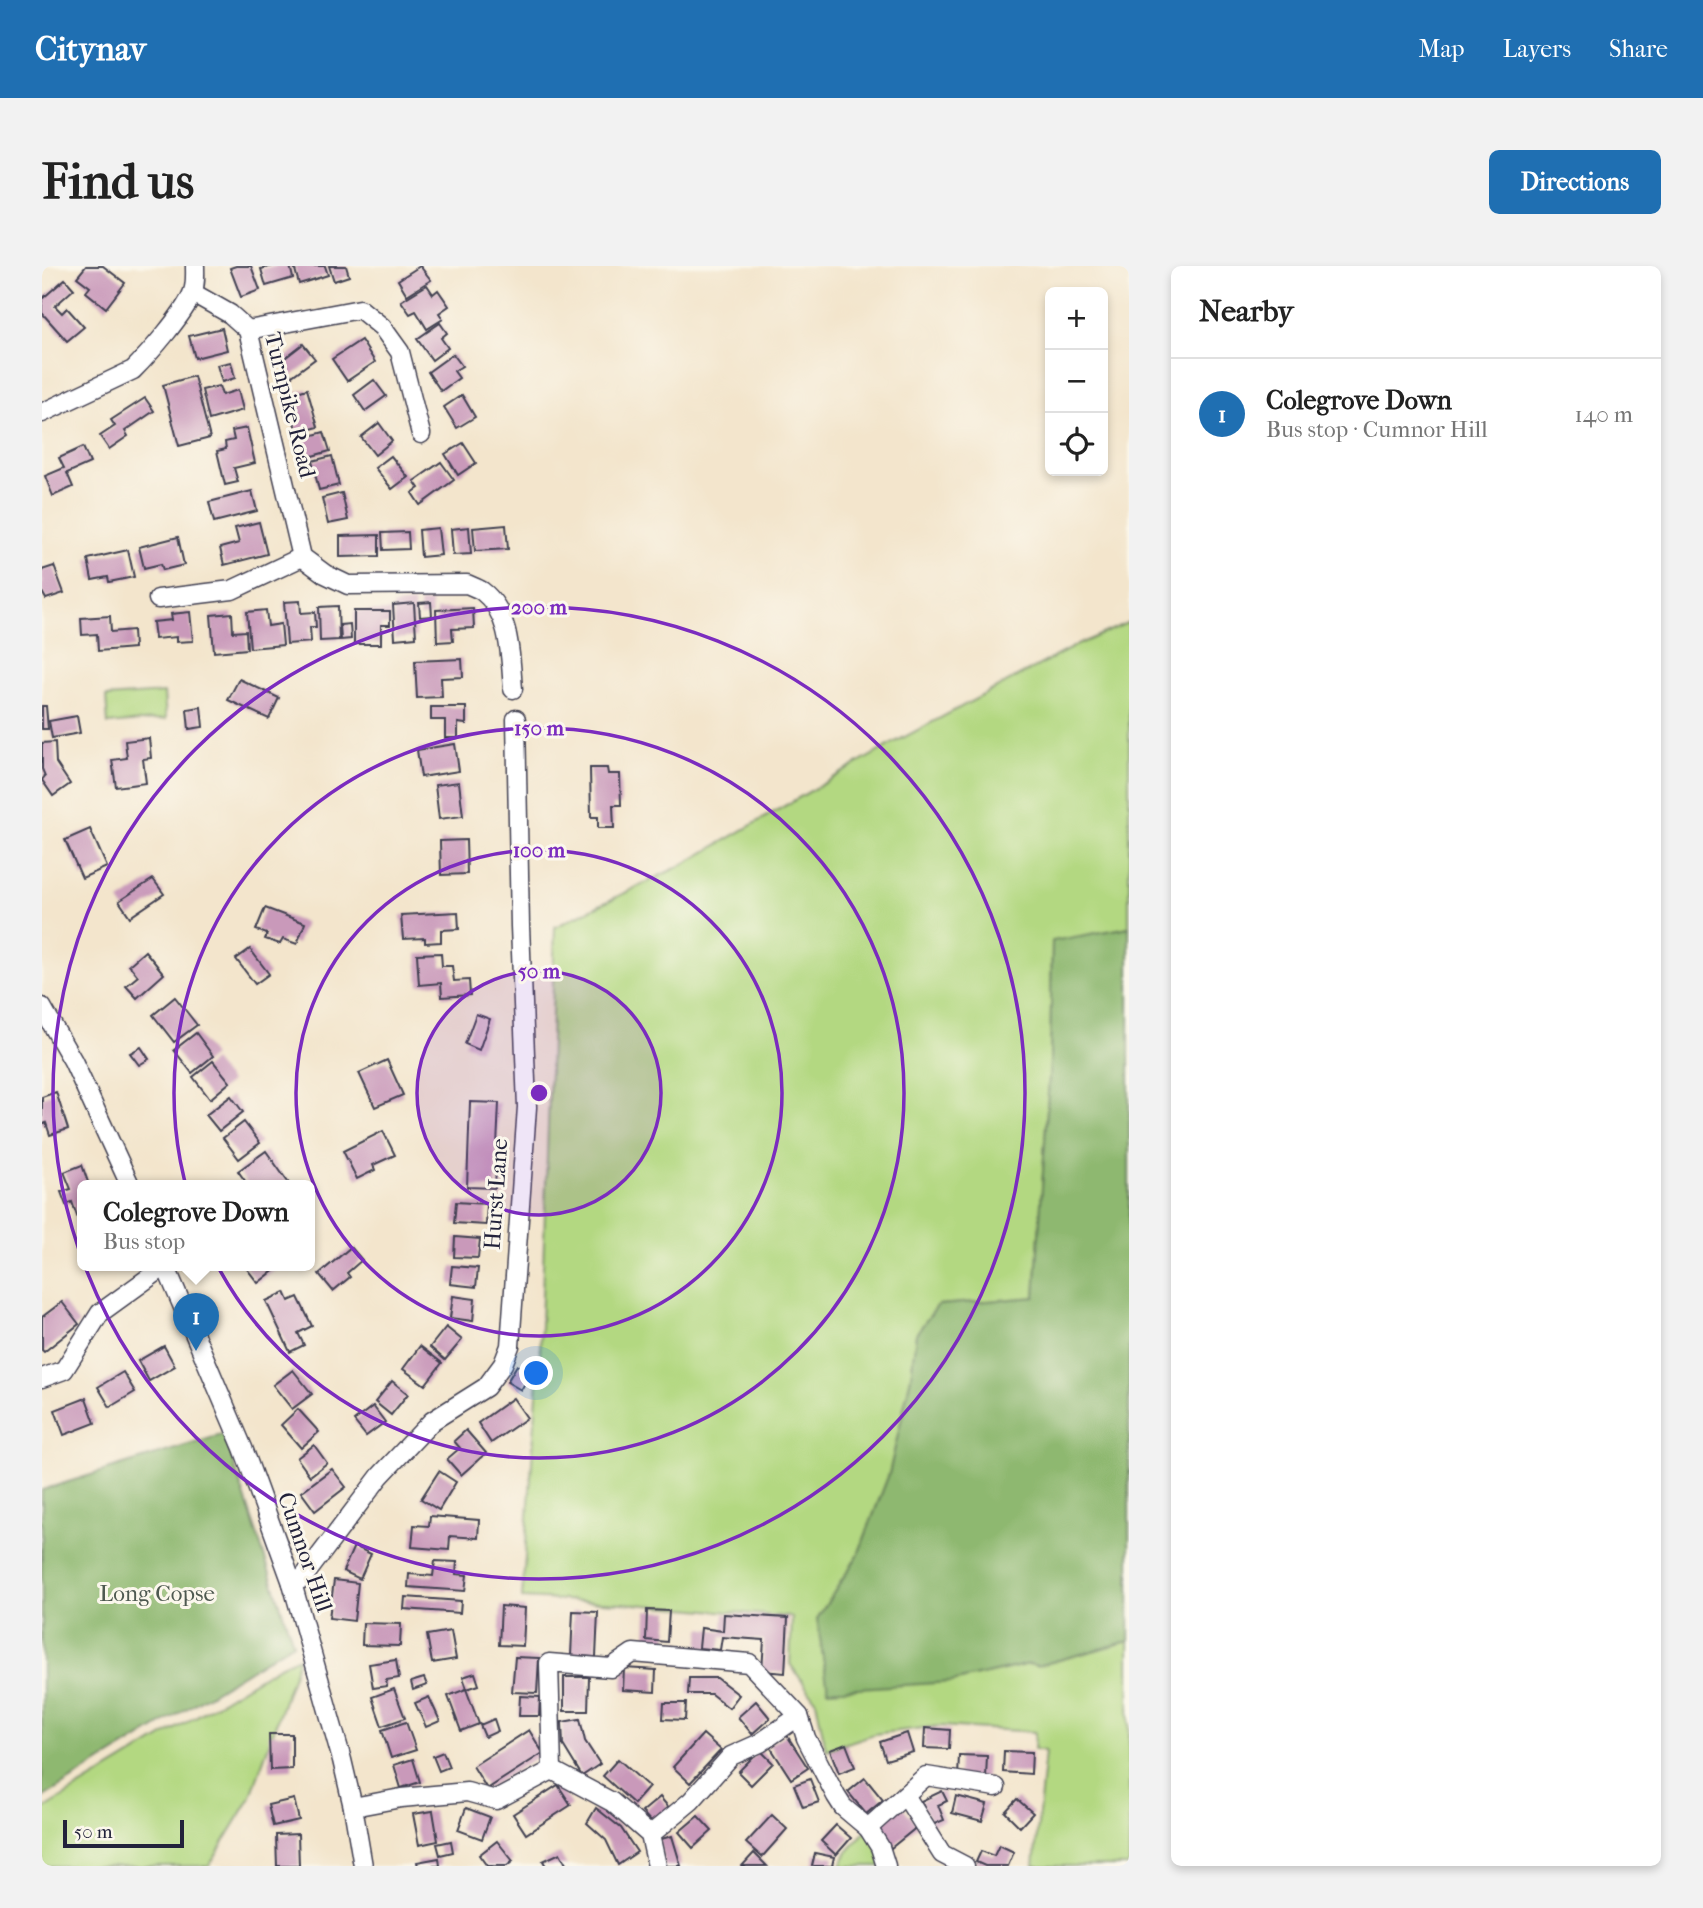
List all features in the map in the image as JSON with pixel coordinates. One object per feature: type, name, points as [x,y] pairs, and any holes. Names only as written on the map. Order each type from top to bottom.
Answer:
[{"type":"street","points":[[42,413],[133,370],[193,293],[195,266]]},
{"type":"street","name":"Turnpike Road","points":[[193,293],[230,314],[248,330],[302,557]]},
{"type":"street","points":[[248,330],[360,309],[382,327],[400,352],[421,434]]},
{"type":"street","points":[[158,599],[232,590],[302,557],[326,575],[348,585],[467,584],[482,592],[498,610],[507,633],[513,688]]},
{"type":"street","name":"Hurst Lane","points":[[292,1583],[302,1579],[380,1476],[432,1422],[486,1387],[503,1364],[510,1346],[527,1107],[516,719]]},
{"type":"street","points":[[42,1007],[73,1061],[128,1180]]},
{"type":"street","points":[[42,1378],[64,1370],[100,1313],[158,1271]]},
{"type":"street","name":"Cumnor Hill","points":[[167,1271],[243,1448],[292,1583],[342,1760],[363,1866]]},
{"type":"street","points":[[552,1770],[549,1663],[611,1668],[633,1653],[749,1663],[799,1716],[806,1738],[843,1807],[868,1828],[880,1846],[886,1866]]},
{"type":"street","points":[[650,1835],[691,1801],[731,1756],[760,1743],[799,1716]]},
{"type":"street","points":[[353,1807],[401,1798],[467,1792],[496,1800],[552,1770]]},
{"type":"street","points":[[552,1770],[612,1802],[650,1835],[657,1866]]},
{"type":"street","points":[[868,1828],[926,1776],[996,1787]]},
{"type":"street","points":[[905,1795],[942,1854],[965,1866]]},
{"type":"green space","points":[[1129,622],[1129,927],[1052,942],[1050,1062],[1035,1298],[938,1305],[916,1334],[911,1377],[889,1474],[858,1555],[817,1619],[952,1682],[1029,1664],[1037,1666],[1129,1641],[1129,1866],[1034,1866],[1045,1751],[1034,1749],[1035,1732],[940,1726],[874,1734],[826,1750],[816,1701],[790,1664],[792,1617],[522,1598],[540,1354],[555,927],[686,863],[895,742],[1075,646]]},
{"type":"green space","points":[[164,693],[166,719],[108,724],[106,697]]},
{"type":"green space","points":[[1129,927],[1129,1641],[1037,1666],[1029,1664],[952,1682],[828,1690],[817,1619],[858,1555],[889,1474],[911,1377],[916,1334],[938,1305],[1035,1297],[1050,1062],[1052,941]]},
{"type":"green space","name":"Long Copse","points":[[224,1434],[293,1643],[42,1798],[42,1490]]},
{"type":"green space","points":[[299,1657],[250,1799],[209,1866],[42,1866],[42,1810],[279,1666]]},
{"type":"green space","points":[[868,1828],[886,1866],[841,1866],[848,1851]]},
{"type":"building","points":[[86,266],[103,266],[125,283],[106,308],[86,292],[90,287],[77,277]]},
{"type":"building","points":[[251,266],[260,290],[241,297],[230,268]]},
{"type":"building","points":[[290,266],[293,278],[266,286],[261,269]]},
{"type":"building","points":[[294,266],[325,266],[328,275],[299,284]]},
{"type":"building","points":[[329,266],[346,266],[349,276],[334,281]]},
{"type":"building","points":[[420,266],[431,280],[407,295],[398,280]]},
{"type":"building","points":[[65,279],[74,289],[55,306],[62,313],[67,308],[84,327],[67,341],[42,313],[42,299]]},
{"type":"building","points":[[427,285],[433,294],[438,290],[449,306],[439,313],[443,319],[427,329],[416,311],[410,314],[401,301]]},
{"type":"building","points":[[440,323],[447,333],[441,338],[448,348],[432,360],[417,339]]},
{"type":"building","points":[[222,328],[227,350],[195,358],[189,336]]},
{"type":"building","points":[[361,340],[375,362],[347,381],[332,359]]},
{"type":"building","points":[[303,344],[315,359],[292,376],[281,361]]},
{"type":"building","points":[[453,354],[462,366],[454,371],[459,378],[441,391],[428,372]]},
{"type":"building","points":[[231,362],[235,378],[222,382],[217,365]]},
{"type":"building","points":[[194,376],[210,438],[179,446],[163,385]]},
{"type":"building","points":[[374,380],[386,396],[365,411],[354,395]]},
{"type":"building","points":[[219,386],[222,395],[238,390],[243,410],[209,420],[202,390]]},
{"type":"building","points":[[307,389],[318,427],[297,433],[287,395]]},
{"type":"building","points":[[462,395],[475,417],[457,428],[444,407]]},
{"type":"building","points":[[145,398],[154,411],[125,431],[128,436],[109,449],[100,436],[115,426],[111,420]]},
{"type":"building","points":[[379,423],[392,441],[375,455],[361,437]]},
{"type":"building","points":[[247,428],[255,463],[234,468],[238,482],[225,485],[217,451],[226,449],[225,442],[234,440],[232,431]]},
{"type":"building","points":[[324,432],[330,451],[305,458],[299,439]]},
{"type":"building","points":[[463,443],[476,463],[458,475],[445,454]]},
{"type":"building","points":[[83,447],[90,463],[67,473],[73,487],[53,496],[45,476],[64,468],[59,458]]},
{"type":"building","points":[[332,456],[339,485],[319,490],[312,461]]},
{"type":"building","points":[[391,456],[408,477],[392,489],[375,468]]},
{"type":"building","points":[[441,462],[454,480],[420,505],[412,493],[419,488],[414,481]]},
{"type":"building","points":[[252,491],[257,511],[214,522],[209,502]]},
{"type":"building","points":[[342,493],[348,520],[328,524],[322,498]]},
{"type":"building","points":[[259,522],[267,554],[224,565],[220,548],[239,543],[235,528]]},
{"type":"building","points":[[506,525],[508,549],[475,551],[473,528]]},
{"type":"building","points":[[469,527],[471,554],[453,555],[451,529]]},
{"type":"building","points":[[438,528],[441,555],[421,557],[419,530]]},
{"type":"building","points":[[408,532],[409,549],[383,550],[382,533]]},
{"type":"building","points":[[379,535],[379,556],[340,557],[340,536]]},
{"type":"building","points":[[178,537],[184,565],[163,570],[161,564],[144,568],[139,547]]},
{"type":"building","points":[[128,550],[134,577],[109,582],[108,577],[92,580],[88,559]]},
{"type":"building","points":[[54,566],[64,593],[46,599],[42,592],[42,570]]},
{"type":"building","points":[[300,601],[301,613],[315,612],[316,627],[310,627],[311,642],[287,644],[284,602]]},
{"type":"building","points":[[431,602],[432,616],[420,617],[419,603]]},
{"type":"building","points":[[414,603],[416,637],[395,639],[393,605]]},
{"type":"building","points":[[338,606],[339,640],[320,641],[319,607]]},
{"type":"building","points":[[473,608],[474,628],[452,629],[453,641],[437,642],[436,610]]},
{"type":"building","points":[[266,610],[268,626],[281,624],[283,645],[250,648],[247,612]]},
{"type":"building","points":[[354,611],[390,611],[390,625],[381,625],[381,644],[354,644]]},
{"type":"building","points":[[190,612],[193,641],[176,642],[176,637],[155,639],[153,622],[172,620],[171,614]]},
{"type":"building","points":[[232,613],[233,632],[246,631],[247,649],[214,652],[211,615]]},
{"type":"building","points":[[110,616],[111,632],[133,630],[134,648],[98,651],[97,634],[82,635],[81,618]]},
{"type":"building","points":[[350,624],[351,639],[341,640],[340,625]]},
{"type":"building","points":[[462,659],[463,677],[441,678],[442,697],[417,698],[415,661]]},
{"type":"building","points":[[239,679],[279,698],[269,719],[228,700]]},
{"type":"building","points":[[42,706],[46,706],[48,729],[42,729]]},
{"type":"building","points":[[201,707],[203,727],[189,729],[187,709]]},
{"type":"building","points":[[431,707],[466,707],[466,724],[458,723],[458,738],[445,738],[445,720],[431,720]]},
{"type":"building","points":[[77,716],[80,733],[52,738],[49,721]]},
{"type":"building","points":[[149,738],[151,758],[143,759],[146,783],[116,787],[112,760],[127,758],[125,741]]},
{"type":"building","points":[[55,742],[56,763],[70,784],[53,796],[42,780],[45,776],[42,769],[42,743]]},
{"type":"building","points":[[455,744],[459,771],[421,777],[417,750]]},
{"type":"building","points":[[590,768],[607,768],[608,774],[620,774],[621,805],[613,805],[614,828],[598,828],[598,817],[591,817]]},
{"type":"building","points":[[459,782],[463,816],[439,819],[435,785]]},
{"type":"building","points":[[90,829],[107,867],[82,878],[65,840]]},
{"type":"building","points":[[466,840],[467,874],[441,875],[440,841]]},
{"type":"building","points":[[153,879],[164,894],[130,917],[119,901]]},
{"type":"building","points":[[265,908],[305,923],[297,944],[283,939],[280,944],[265,939],[267,934],[256,930]]},
{"type":"building","points":[[458,912],[459,929],[441,930],[441,942],[425,943],[425,938],[403,939],[401,915]]},
{"type":"building","points":[[250,949],[269,974],[255,984],[236,959]]},
{"type":"building","points":[[145,951],[164,974],[137,998],[126,986],[138,976],[129,965]]},
{"type":"building","points":[[441,953],[442,966],[452,966],[454,981],[469,980],[470,995],[442,997],[441,983],[419,985],[417,954]]},
{"type":"building","points":[[175,997],[197,1025],[174,1042],[153,1015]]},
{"type":"building","points":[[476,1014],[490,1019],[479,1050],[465,1044]]},
{"type":"building","points":[[196,1033],[213,1056],[192,1073],[174,1050]]},
{"type":"building","points":[[141,1047],[149,1059],[139,1065],[130,1053]]},
{"type":"building","points":[[387,1060],[403,1095],[375,1107],[359,1073]]},
{"type":"building","points":[[213,1061],[230,1082],[210,1099],[193,1077]]},
{"type":"building","points":[[56,1092],[68,1129],[50,1135],[46,1123],[42,1125],[42,1097]]},
{"type":"building","points":[[231,1096],[243,1112],[219,1131],[206,1115]]},
{"type":"building","points":[[470,1102],[499,1103],[495,1188],[467,1187]]},
{"type":"building","points":[[244,1122],[260,1143],[239,1159],[223,1138]]},
{"type":"building","points":[[383,1131],[395,1155],[373,1165],[375,1170],[357,1179],[343,1151]]},
{"type":"building","points":[[266,1151],[286,1180],[244,1180],[238,1171]]},
{"type":"building","points":[[82,1165],[87,1180],[77,1180],[77,1216],[72,1202],[66,1205],[61,1192],[71,1189],[64,1172]]},
{"type":"building","points":[[456,1202],[487,1204],[486,1225],[454,1223]]},
{"type":"building","points":[[455,1237],[480,1239],[478,1258],[454,1257]]},
{"type":"building","points":[[351,1247],[362,1260],[347,1273],[350,1277],[333,1291],[319,1274]]},
{"type":"building","points":[[452,1266],[478,1268],[476,1287],[450,1284]]},
{"type":"building","points":[[249,1271],[273,1271],[258,1283]]},
{"type":"building","points":[[285,1292],[289,1301],[298,1297],[312,1326],[298,1333],[304,1345],[290,1352],[266,1301]]},
{"type":"building","points":[[453,1296],[475,1299],[473,1321],[450,1318]]},
{"type":"building","points":[[62,1302],[79,1324],[44,1352],[42,1317]]},
{"type":"building","points":[[446,1327],[462,1340],[445,1360],[430,1347]]},
{"type":"building","points":[[164,1346],[175,1366],[149,1381],[138,1361]]},
{"type":"building","points":[[420,1346],[442,1363],[425,1385],[403,1369]]},
{"type":"building","points":[[517,1365],[531,1373],[521,1390],[507,1382]]},
{"type":"building","points":[[293,1370],[312,1394],[292,1409],[273,1385]]},
{"type":"building","points":[[123,1372],[135,1392],[110,1407],[98,1387]]},
{"type":"building","points":[[392,1381],[408,1394],[391,1415],[375,1402]]},
{"type":"building","points":[[86,1398],[95,1423],[64,1435],[55,1410]]},
{"type":"building","points":[[513,1398],[527,1418],[491,1443],[478,1423]]},
{"type":"building","points":[[373,1406],[385,1422],[366,1436],[354,1421]]},
{"type":"building","points":[[298,1409],[319,1432],[301,1448],[281,1425]]},
{"type":"building","points":[[466,1430],[486,1453],[461,1475],[447,1459],[460,1448],[454,1441]]},
{"type":"building","points":[[314,1445],[327,1463],[310,1476],[297,1458]]},
{"type":"building","points":[[332,1469],[346,1487],[315,1511],[301,1492]]},
{"type":"building","points":[[439,1471],[456,1482],[439,1510],[421,1499]]},
{"type":"building","points":[[430,1516],[479,1520],[478,1538],[450,1536],[449,1550],[412,1547],[414,1525],[429,1526]]},
{"type":"building","points":[[354,1546],[371,1554],[360,1579],[343,1571]]},
{"type":"building","points":[[435,1561],[457,1562],[456,1574],[467,1575],[465,1591],[408,1587],[409,1574],[433,1576]]},
{"type":"building","points":[[334,1580],[358,1583],[354,1621],[329,1618]]},
{"type":"building","points":[[405,1597],[461,1601],[460,1613],[404,1609]]},
{"type":"building","points":[[501,1606],[525,1608],[523,1646],[499,1645]]},
{"type":"building","points":[[647,1610],[669,1611],[667,1642],[646,1640]]},
{"type":"building","points":[[573,1611],[598,1612],[596,1657],[571,1656]]},
{"type":"building","points":[[724,1614],[788,1618],[785,1673],[762,1671],[764,1640],[722,1637],[720,1650],[699,1648],[701,1628],[723,1631]]},
{"type":"building","points":[[363,1623],[401,1624],[400,1646],[362,1645]]},
{"type":"building","points":[[451,1631],[456,1659],[432,1663],[427,1635]]},
{"type":"building","points":[[515,1657],[539,1658],[537,1693],[512,1692]]},
{"type":"building","points":[[396,1660],[399,1678],[386,1680],[387,1686],[373,1688],[369,1664]]},
{"type":"building","points":[[624,1668],[656,1670],[655,1692],[623,1690]]},
{"type":"building","points":[[475,1673],[479,1685],[467,1689],[463,1677]]},
{"type":"building","points":[[564,1677],[589,1677],[588,1711],[564,1711]]},
{"type":"building","points":[[424,1678],[427,1685],[413,1690],[411,1682]]},
{"type":"building","points":[[689,1678],[717,1678],[739,1695],[729,1708],[711,1694],[688,1694]]},
{"type":"building","points":[[394,1689],[405,1718],[382,1726],[372,1697]]},
{"type":"building","points":[[466,1689],[479,1724],[461,1731],[448,1696]]},
{"type":"building","points":[[520,1696],[540,1697],[539,1716],[519,1716]]},
{"type":"building","points":[[429,1697],[440,1721],[426,1727],[415,1703]]},
{"type":"building","points":[[756,1701],[770,1718],[752,1734],[738,1717]]},
{"type":"building","points":[[664,1703],[686,1703],[685,1720],[663,1719]]},
{"type":"building","points":[[494,1719],[498,1731],[485,1737],[480,1725]]},
{"type":"building","points":[[580,1719],[585,1741],[600,1764],[582,1776],[563,1745],[562,1722]]},
{"type":"building","points":[[406,1722],[416,1750],[391,1758],[382,1730]]},
{"type":"building","points":[[925,1728],[950,1730],[949,1749],[924,1748]]},
{"type":"building","points":[[529,1730],[543,1753],[487,1789],[473,1766]]},
{"type":"building","points":[[907,1733],[913,1752],[886,1760],[880,1742]]},
{"type":"building","points":[[269,1734],[292,1734],[292,1769],[270,1770]]},
{"type":"building","points":[[703,1734],[721,1750],[690,1783],[673,1767]]},
{"type":"building","points":[[786,1734],[808,1768],[791,1779],[769,1745]]},
{"type":"building","points":[[846,1744],[855,1767],[839,1773],[830,1750]]},
{"type":"building","points":[[760,1750],[773,1763],[751,1785],[738,1772]]},
{"type":"building","points":[[1004,1751],[1032,1752],[1031,1774],[1003,1772]]},
{"type":"building","points":[[443,1752],[449,1767],[439,1771],[433,1756]]},
{"type":"building","points":[[959,1755],[987,1756],[986,1778],[958,1777]]},
{"type":"building","points":[[413,1759],[420,1782],[401,1788],[394,1765]]},
{"type":"building","points":[[618,1759],[649,1787],[634,1804],[603,1776]]},
{"type":"building","points":[[865,1778],[883,1800],[866,1814],[848,1792]]},
{"type":"building","points":[[810,1779],[819,1802],[803,1807],[794,1785]]},
{"type":"building","points":[[558,1785],[571,1805],[526,1834],[513,1814]]},
{"type":"building","points":[[942,1791],[947,1801],[938,1805],[944,1820],[932,1825],[921,1801]]},
{"type":"building","points":[[956,1796],[987,1804],[982,1821],[952,1813]]},
{"type":"building","points":[[660,1797],[670,1809],[653,1824],[642,1812]]},
{"type":"building","points":[[294,1799],[299,1820],[273,1826],[268,1805]]},
{"type":"building","points":[[1017,1799],[1033,1813],[1020,1827],[1005,1812]]},
{"type":"building","points":[[902,1806],[918,1826],[891,1848],[875,1828]]},
{"type":"building","points":[[466,1808],[490,1817],[482,1839],[458,1830]]},
{"type":"building","points":[[596,1808],[621,1828],[637,1852],[618,1865],[606,1840],[587,1823]]},
{"type":"building","points":[[433,1811],[438,1841],[419,1845],[413,1814]]},
{"type":"building","points":[[772,1815],[787,1829],[762,1857],[746,1843]]},
{"type":"building","points":[[698,1816],[712,1831],[693,1848],[679,1832]]},
{"type":"building","points":[[836,1825],[851,1838],[836,1855],[821,1841]]},
{"type":"building","points":[[298,1834],[299,1866],[277,1866],[276,1835]]},
{"type":"building","points":[[672,1836],[681,1866],[665,1866],[658,1840]]},
{"type":"building","points":[[451,1841],[453,1852],[440,1855],[437,1844]]},
{"type":"building","points":[[497,1841],[513,1861],[507,1866],[487,1866],[479,1855]]},
{"type":"building","points":[[999,1845],[1014,1852],[1008,1866],[985,1866],[976,1862],[981,1851],[994,1856]]},
{"type":"building","points":[[560,1853],[567,1866],[546,1866],[543,1861]]},
{"type":"building","points":[[754,1853],[767,1866],[742,1866]]},
{"type":"building","points":[[815,1853],[834,1857],[832,1866],[812,1866]]},
{"type":"building","points":[[439,1858],[440,1866],[418,1866],[417,1862]]},
{"type":"place","name":"Colegrove Down","points":[[196,1351]]}]
